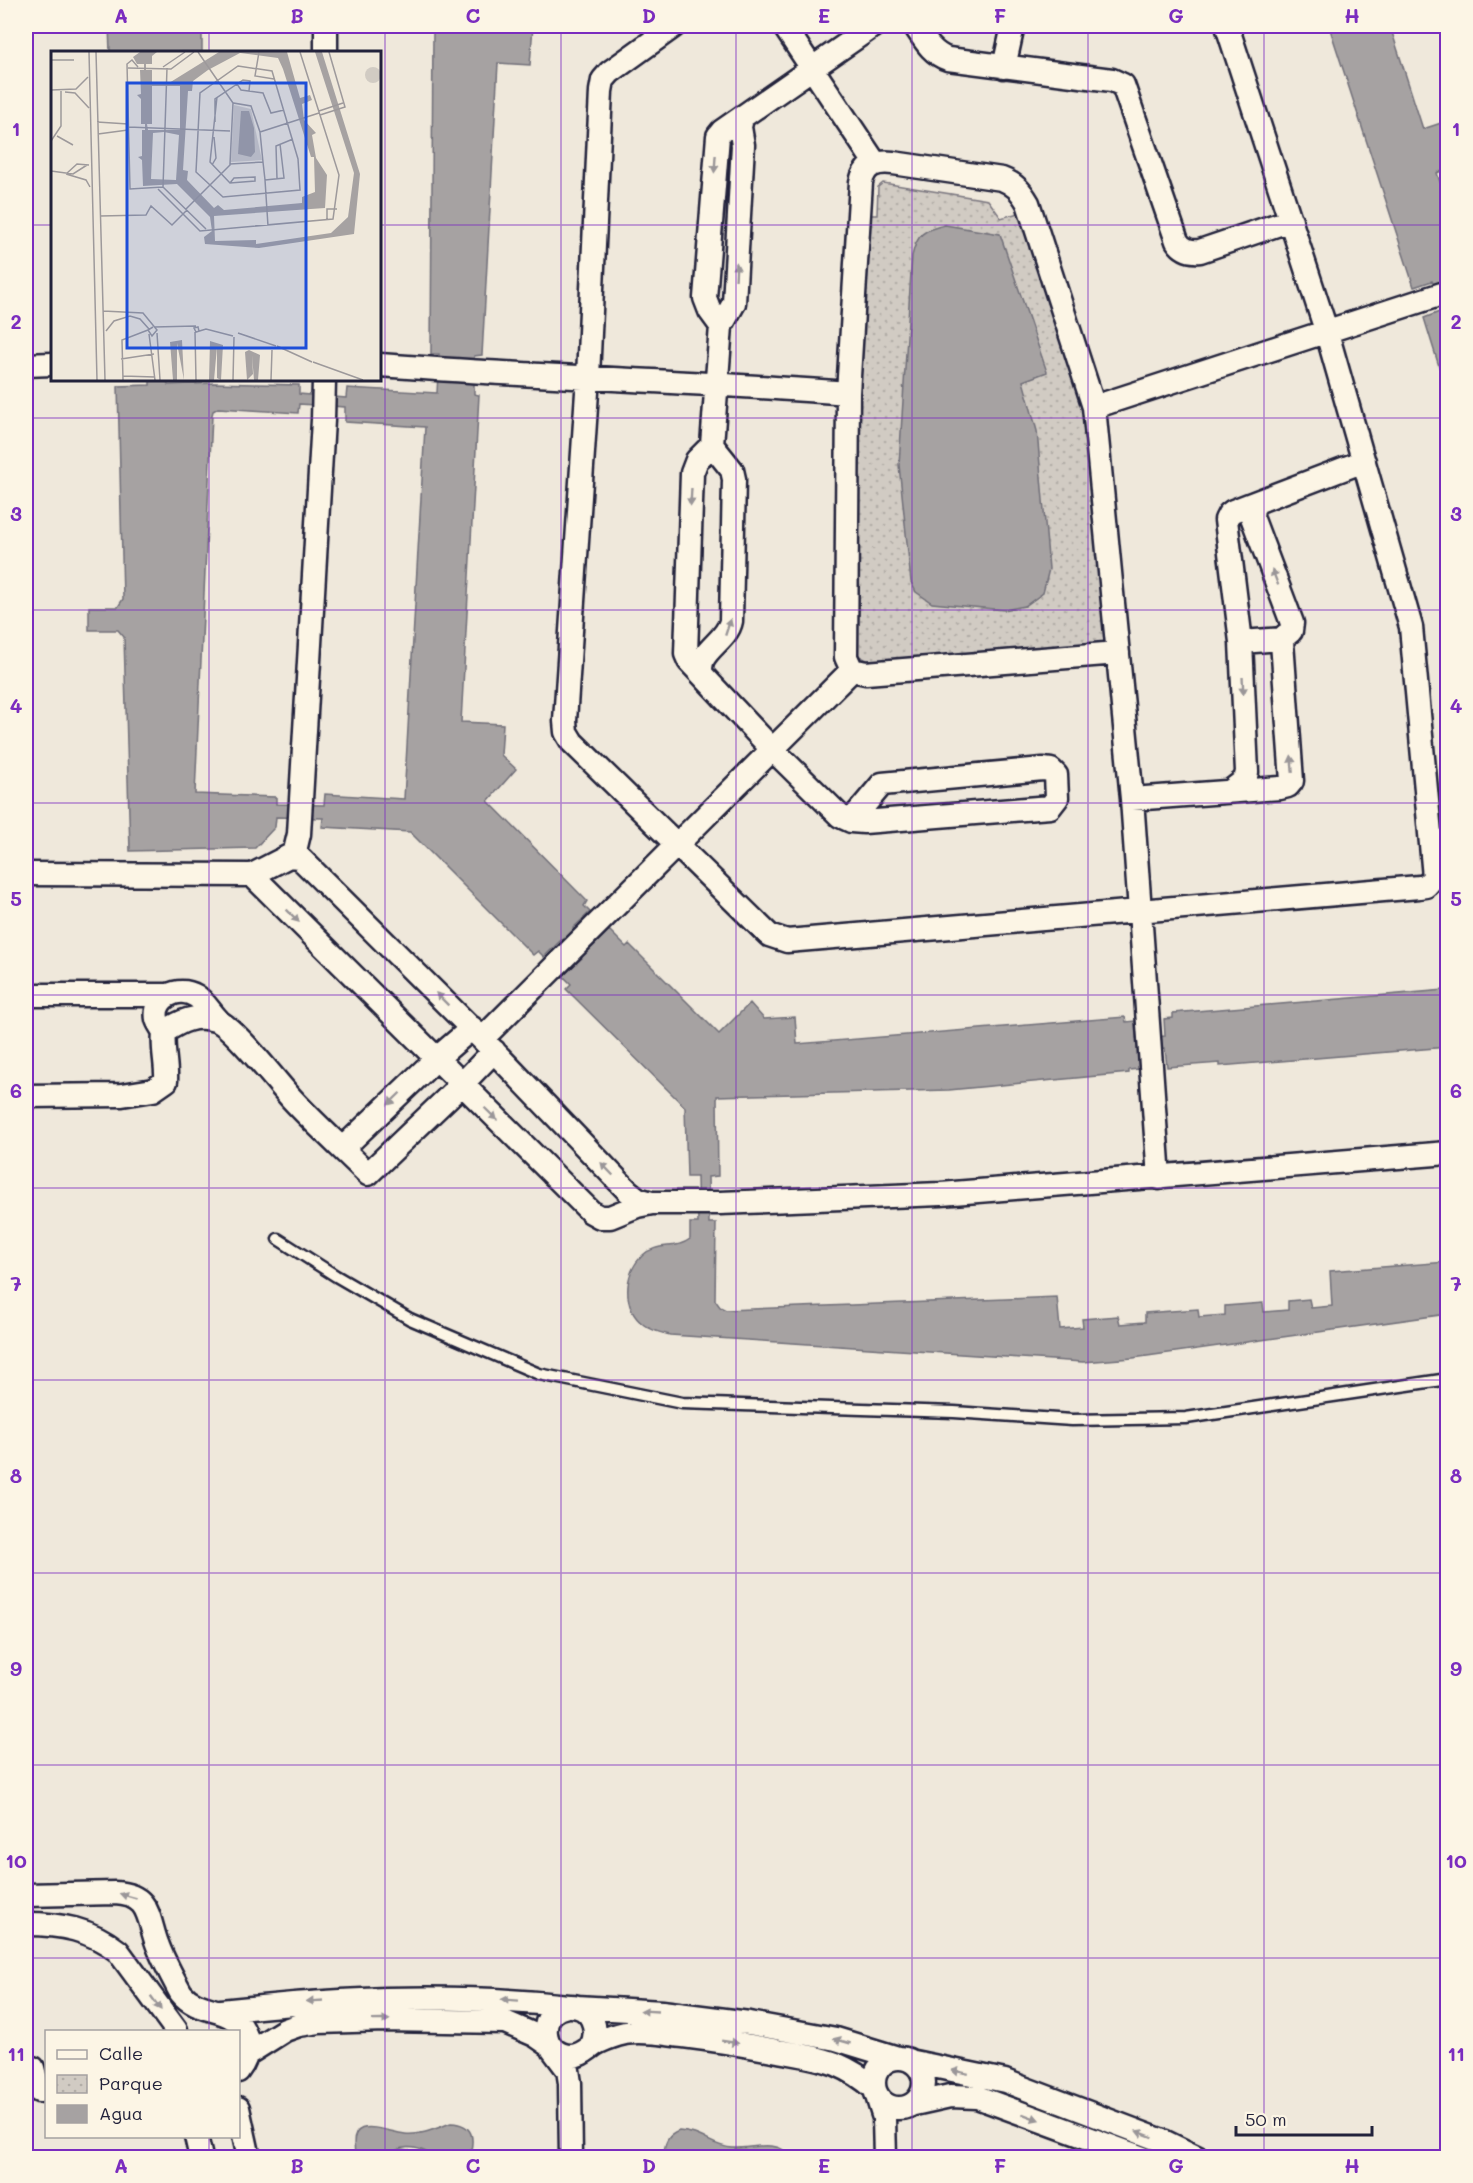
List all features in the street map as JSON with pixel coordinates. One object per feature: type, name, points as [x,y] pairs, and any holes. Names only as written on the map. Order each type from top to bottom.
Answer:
[{"type":"street","points":[[326,26],[326,51]]},
{"type":"street","points":[[674,26],[610,72],[603,80],[588,377],[566,732],[572,742],[769,935],[787,941],[1140,913],[1419,887],[1426,886],[1434,877],[1411,627],[1327,333],[1227,26]]},
{"type":"street","points":[[784,26],[875,163]]},
{"type":"street","points":[[851,821],[882,784],[1043,769],[1051,770],[1056,775],[1057,798],[1050,807],[864,822],[851,821],[840,816],[772,749],[689,661],[684,646],[692,473],[697,460],[712,445],[718,383],[721,326],[710,312],[705,298],[716,144],[722,131],[873,26]]},
{"type":"street","points":[[915,26],[939,56],[1004,67],[1112,80],[1123,85],[1177,241],[1186,250],[1200,251],[1291,220]]},
{"type":"street","points":[[1004,67],[1013,26]]},
{"type":"street","points":[[852,670],[846,657],[848,393],[861,182],[868,168],[875,163],[893,162],[1002,179],[1022,191],[1028,202],[1094,407],[1132,799],[1159,1178]]},
{"type":"street","points":[[1094,407],[1448,292]]},
{"type":"street","points":[[26,365],[51,364]]},
{"type":"street","points":[[381,365],[718,383],[848,393]]},
{"type":"street","points":[[26,874],[252,875],[294,855],[299,829],[324,381]]},
{"type":"street","points":[[702,674],[700,668],[703,658],[725,636],[730,629],[731,621],[734,479],[732,470],[712,445]]},
{"type":"street","points":[[1232,790],[1245,780],[1247,772],[1241,642],[1226,520],[1228,514],[1364,461]]},
{"type":"street","points":[[1241,642],[1283,639],[1291,631],[1292,623],[1252,517],[1253,507],[1258,502]]},
{"type":"street","points":[[1132,799],[1288,786],[1292,781],[1283,639]]},
{"type":"street","points":[[852,670],[866,673],[1118,653]]},
{"type":"street","points":[[26,995],[166,995],[179,991],[195,996],[258,1059],[293,1100],[368,1174],[461,1085],[482,1039],[852,670]]},
{"type":"street","points":[[294,855],[304,861],[482,1039],[628,1191],[638,1199],[652,1203]]},
{"type":"street","points":[[252,875],[461,1085],[591,1212],[600,1217],[610,1217],[637,1206],[652,1203],[720,1203],[942,1194],[1448,1153]]},
{"type":"street","points":[[26,1096],[122,1095],[153,1090],[166,1081],[167,1066],[162,1044],[164,1032],[157,1020],[157,1007],[166,995]]},
{"type":"street","points":[[164,1032],[182,1020],[200,1017],[218,1020]]},
{"type":"street","points":[[342,1149],[436,1059],[482,1039]]},
{"type":"street","points":[[175,2030],[118,1951],[108,1943],[83,1930],[67,1926],[28,1924],[27,1895],[126,1894],[136,1897],[150,1918],[158,1946],[181,1993],[192,2004],[231,2016],[239,2024],[248,2044],[240,2080]]},
{"type":"street","points":[[108,1943],[128,1948],[141,1942],[149,1932],[150,1918]]},
{"type":"street","points":[[177,2030],[190,2015],[216,2011],[302,2002],[389,1998],[510,1999],[662,2012],[836,2038],[906,2060],[1005,2081],[1163,2141],[1198,2157]]},
{"type":"street","points":[[570,2083],[576,2062],[588,2049],[596,2031],[595,2023],[585,2010],[573,2006],[553,2013],[545,2027],[551,2047],[564,2063],[570,2083],[571,2157]]},
{"type":"street","points":[[243,2063],[285,2030],[319,2022],[374,2020],[505,2022],[536,2035],[569,2057],[577,2056],[618,2035],[635,2032],[725,2041],[812,2057],[834,2064],[858,2075],[890,2107],[910,2106],[950,2096],[977,2097],[1143,2157]]},
{"type":"street","points":[[889,2060],[906,2060],[924,2075],[924,2091],[891,2126],[885,2149],[884,2118],[874,2079],[882,2065],[889,2060]]},
{"type":"street","points":[[35,2068],[37,2092]]},
{"type":"street","points":[[240,2117],[249,2157]]},
{"type":"street","points":[[196,2138],[201,2157]]},
{"type":"lane","points":[[278,1239],[327,1271],[410,1319],[538,1374],[682,1403],[954,1412],[1072,1420],[1186,1418],[1448,1379]]},
{"type":"green space","points":[[883,183],[988,200],[1001,218],[1022,212],[1090,431],[1108,635],[1104,641],[1097,644],[875,664],[859,656],[856,650],[859,403],[866,215],[877,215],[878,187]]},
{"type":"water","points":[[109,26],[202,26],[202,51],[110,51]]},
{"type":"water","points":[[348,26],[533,26],[530,65],[498,63],[482,355],[474,356],[474,394],[479,395],[461,722],[503,724],[501,755],[516,769],[488,801],[587,901],[584,906],[590,912],[573,928],[591,948],[609,930],[626,947],[629,944],[719,1034],[750,1003],[764,1019],[795,1017],[797,1044],[1125,1017],[1126,1022],[1135,1021],[1136,1038],[1165,1036],[1164,1019],[1173,1018],[1173,1013],[1445,990],[1442,941],[1447,941],[1447,1047],[1220,1066],[1220,1063],[1167,1067],[1165,1048],[1138,1051],[1139,1069],[1129,1070],[1129,1073],[949,1090],[717,1096],[718,1176],[708,1177],[709,1223],[716,1223],[715,1300],[720,1307],[726,1310],[1057,1297],[1060,1329],[1083,1327],[1082,1319],[1118,1316],[1120,1324],[1145,1322],[1145,1313],[1198,1309],[1199,1317],[1225,1315],[1225,1306],[1263,1303],[1264,1312],[1288,1310],[1288,1301],[1309,1299],[1311,1308],[1332,1306],[1330,1271],[1447,1262],[1447,1314],[1133,1358],[1083,1362],[670,1335],[657,1332],[644,1325],[632,1310],[629,1301],[629,1281],[636,1263],[643,1255],[654,1249],[685,1242],[690,1239],[690,1223],[698,1223],[697,1177],[687,1177],[685,1107],[566,989],[571,984],[563,976],[582,958],[563,938],[544,957],[538,951],[533,955],[410,832],[322,827],[323,818],[276,817],[275,827],[255,848],[130,851],[124,637],[118,630],[89,630],[89,607],[118,607],[123,599],[118,386],[150,385],[150,381],[167,381],[168,385],[214,383],[299,385],[299,394],[346,398],[347,388],[437,393],[439,354],[431,354],[433,28]],"holes":[[[299,404],[345,407],[345,422],[425,427],[404,799],[325,794],[324,805],[276,804],[276,797],[195,794],[213,411],[218,408],[298,413]]]},
{"type":"water","points":[[1329,26],[1390,26],[1423,129],[1447,121],[1447,169],[1437,173],[1448,205],[1447,392],[1424,318],[1442,311],[1432,281],[1414,287]]},
{"type":"water","points":[[945,225],[1000,234],[1047,372],[1023,381],[1037,431],[1049,569],[1043,593],[1025,606],[1004,610],[932,603],[916,592],[911,582],[899,465],[912,256],[922,234]]},
{"type":"water","points":[[451,2123],[464,2126],[471,2134],[472,2144],[469,2157],[430,2157],[423,2151],[402,2148],[390,2157],[356,2157],[354,2143],[356,2134],[361,2129],[376,2128],[417,2134]]},
{"type":"water","points":[[679,2131],[694,2134],[726,2147],[772,2146],[785,2151],[790,2157],[663,2157],[667,2141],[671,2135]]}]
